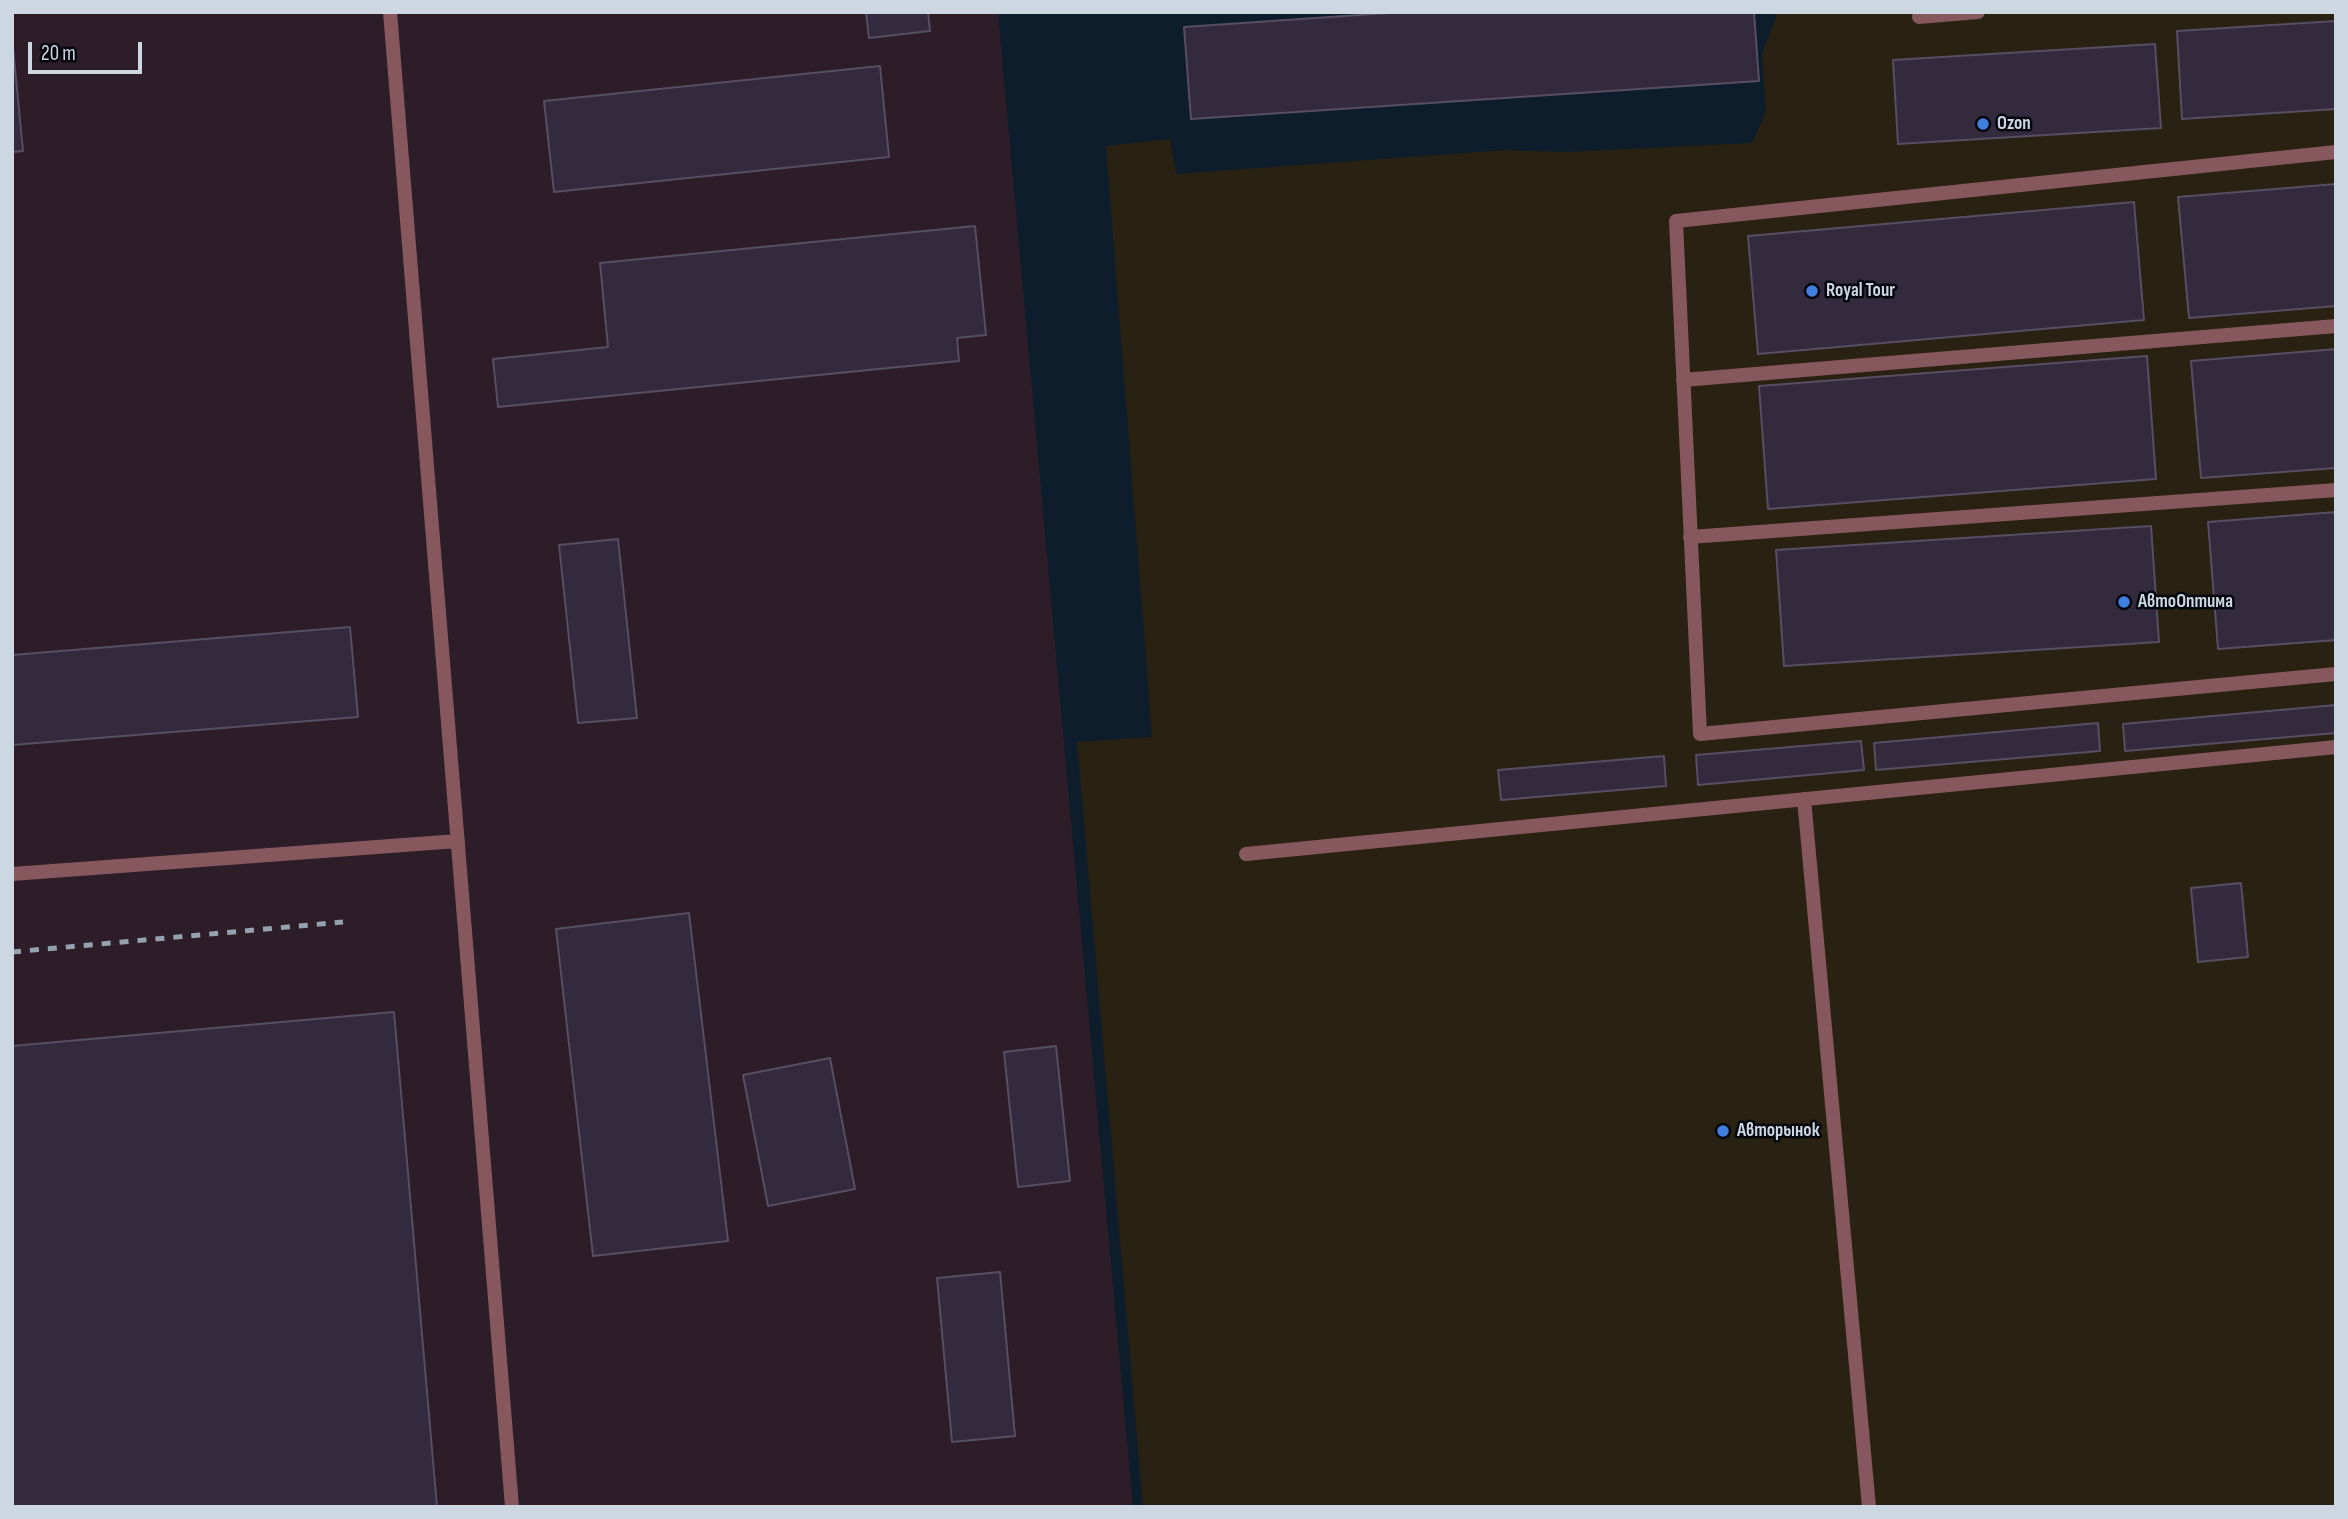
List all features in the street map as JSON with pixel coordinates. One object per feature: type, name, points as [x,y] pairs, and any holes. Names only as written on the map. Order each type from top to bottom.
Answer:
[{"type":"lane","points":[[390,12],[512,1507]]},
{"type":"lane","points":[[1919,17],[1978,12]]},
{"type":"lane","points":[[2336,152],[1676,221],[1700,734],[2336,674]]},
{"type":"lane","points":[[1683,380],[2336,326]]},
{"type":"lane","points":[[1690,537],[2336,490]]},
{"type":"lane","points":[[1246,854],[2336,747]]},
{"type":"lane","points":[[1804,799],[1869,1507]]},
{"type":"lane","points":[[12,874],[458,841]]},
{"type":"shaded area","points":[[12,12],[998,12],[1133,1507],[12,1507]]},
{"type":"shaded area","name":"Авторынок","points":[[1778,12],[2336,12],[2336,1507],[1143,1507],[1077,742],[1152,737],[1106,146],[1170,139],[1176,174],[1506,150],[1564,152],[1752,143],[1766,112],[1762,54]]},
{"type":"building","points":[[866,12],[928,12],[930,31],[869,38]]},
{"type":"building","points":[[1403,12],[1754,12],[1759,81],[1191,119],[1184,27]]},
{"type":"building","points":[[2336,21],[2336,109],[2182,119],[2177,31]]},
{"type":"building","points":[[12,37],[23,151],[12,152]]},
{"type":"building","points":[[2155,44],[2161,128],[1898,144],[1893,60]]},
{"type":"building","points":[[880,66],[889,157],[554,192],[544,101]]},
{"type":"building","points":[[2336,184],[2336,306],[2189,318],[2178,197]]},
{"type":"building","points":[[2134,202],[2144,320],[1758,354],[1748,236]]},
{"type":"building","points":[[975,226],[986,335],[957,338],[959,361],[498,407],[493,359],[608,347],[600,263]]},
{"type":"building","points":[[2336,349],[2336,468],[2201,478],[2191,361]]},
{"type":"building","points":[[2147,356],[2156,479],[1768,509],[1759,386]]},
{"type":"building","points":[[2336,512],[2336,640],[2218,649],[2208,522]]},
{"type":"building","points":[[2151,526],[2159,642],[1784,666],[1776,550]]},
{"type":"building","points":[[618,539],[637,718],[578,723],[559,545]]},
{"type":"building","points":[[350,627],[358,717],[12,745],[12,655]]},
{"type":"building","points":[[2336,705],[2336,733],[2125,751],[2123,724]]},
{"type":"building","points":[[2098,723],[2100,751],[1876,770],[1874,743]]},
{"type":"building","points":[[1861,741],[1864,770],[1698,785],[1696,755]]},
{"type":"building","points":[[1664,756],[1666,786],[1501,800],[1498,770]]},
{"type":"building","points":[[2241,883],[2248,957],[2198,962],[2191,888]]},
{"type":"building","points":[[689,913],[728,1241],[593,1256],[556,929]]},
{"type":"building","points":[[394,1012],[437,1507],[12,1507],[12,1046]]},
{"type":"building","points":[[1056,1046],[1070,1181],[1018,1187],[1004,1052]]},
{"type":"building","points":[[830,1058],[855,1189],[768,1206],[743,1075]]},
{"type":"building","points":[[1000,1272],[1015,1436],[952,1442],[937,1278]]},
{"type":"railway","points":[[12,952],[343,922]]},
{"type":"place","name":"Ozon","points":[[1983,124]]},
{"type":"place","name":"Royal Tour","points":[[1812,291]]},
{"type":"place","name":"АвтоОптима","points":[[2124,602]]},
{"type":"place","name":"Авторынок","points":[[1723,1131]]}]
